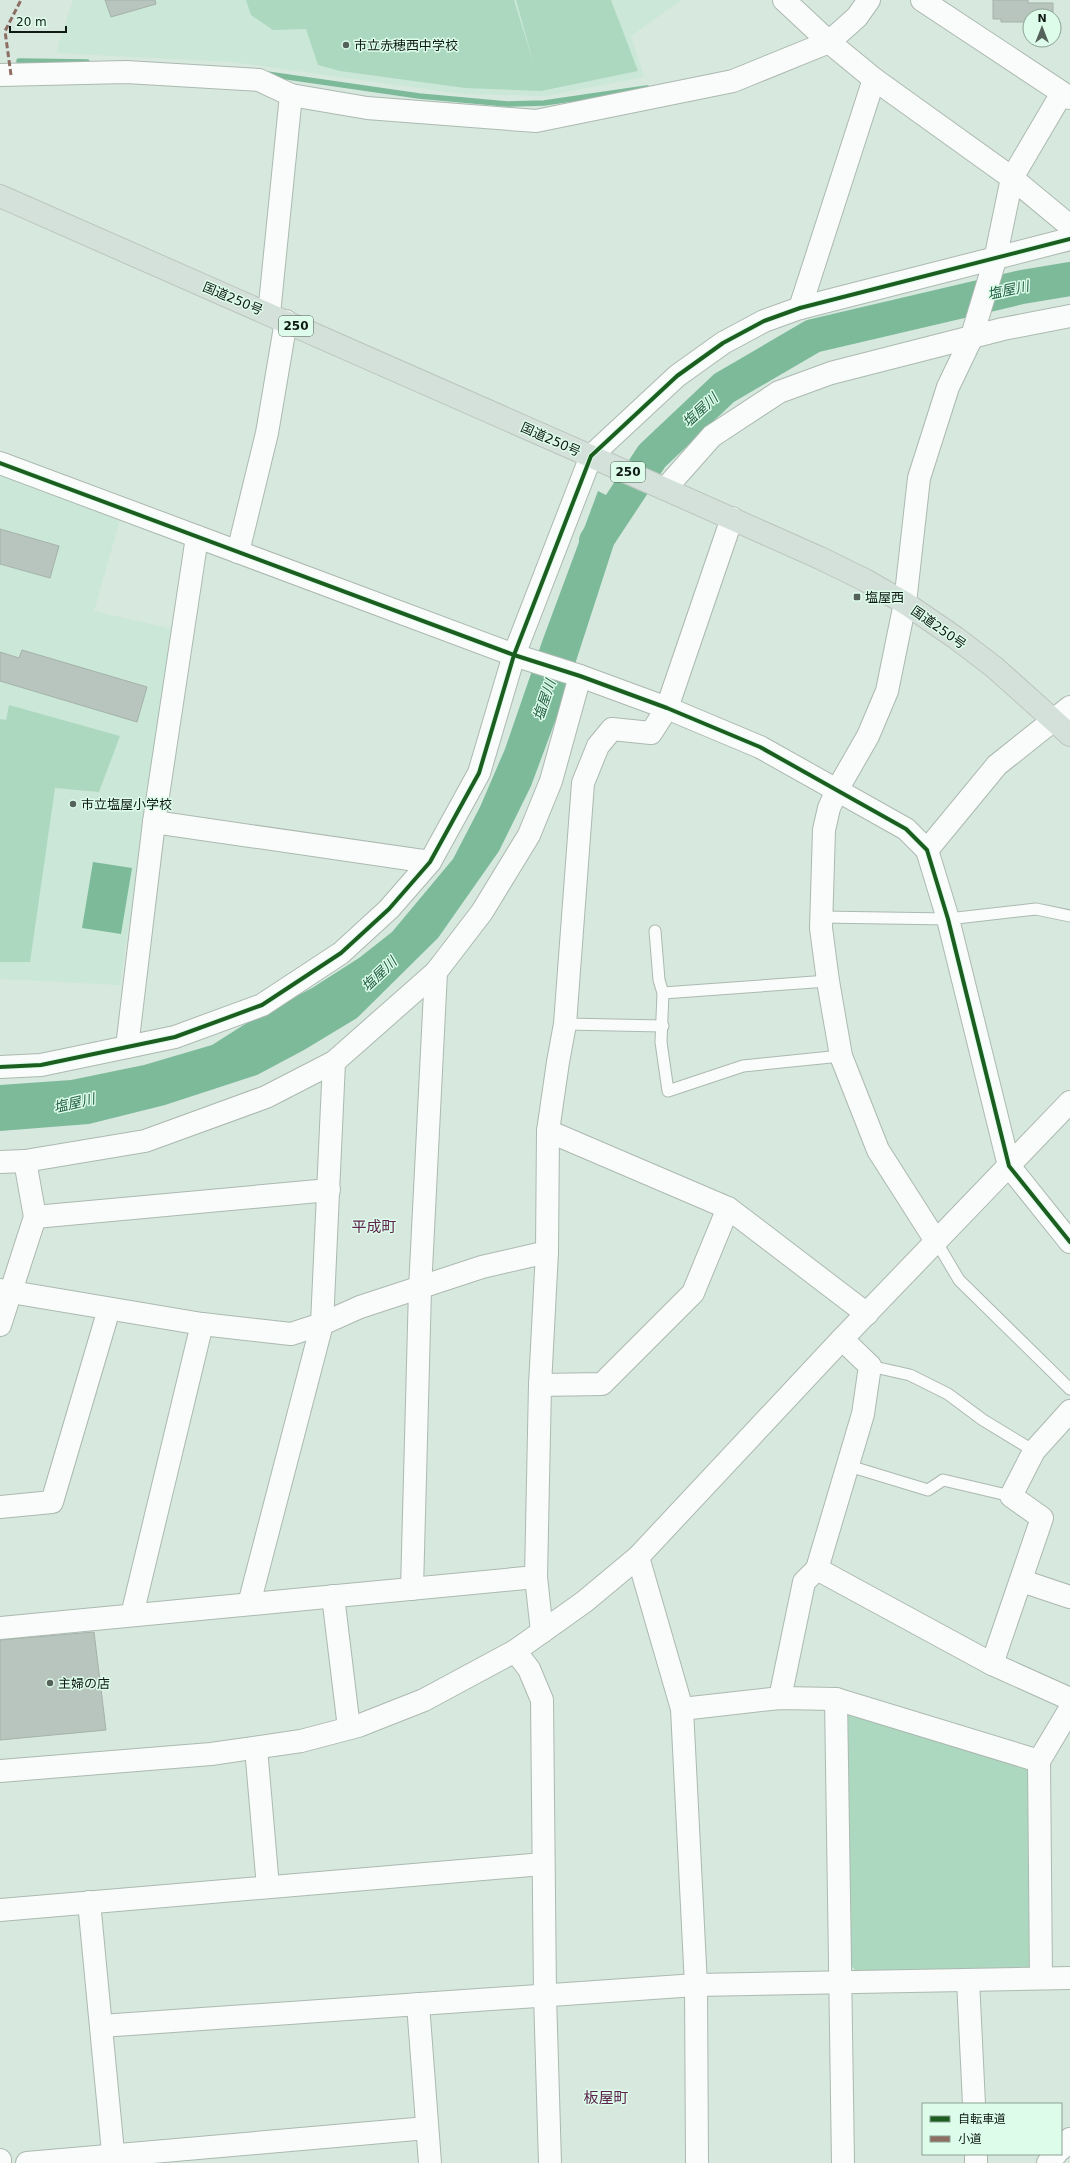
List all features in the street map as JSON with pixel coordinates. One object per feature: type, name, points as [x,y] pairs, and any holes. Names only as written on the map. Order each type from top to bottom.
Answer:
[{"type":"highway","name":"国道250号","points":[[0,196],[827,561],[905,603],[956,638],[988,663],[1062,713],[1070,735]]},
{"type":"street","points":[[784,0],[829,42],[874,79],[1012,178],[1070,226]]},
{"type":"street","points":[[0,75],[126,72],[259,80],[292,94],[367,108],[536,121],[733,81],[829,42],[857,17],[868,0]]},
{"type":"street","points":[[922,0],[1066,95],[1012,178],[995,260],[971,339],[948,387],[920,478],[905,603],[887,691],[868,736],[837,790],[829,808],[824,830],[822,917],[828,981],[841,1056],[878,1150],[936,1241]]},
{"type":"street","points":[[800,308],[874,79]]},
{"type":"street","points":[[238,552],[267,433],[278,318],[292,94]]},
{"type":"street","points":[[0,1067],[41,1065],[175,1037],[262,1005],[341,953],[390,909],[430,862],[479,773],[514,655],[591,456],[677,376],[723,342],[764,321],[800,308],[995,260],[1070,239]]},
{"type":"street","points":[[665,489],[712,436],[779,392],[831,373],[1003,330],[1070,316]]},
{"type":"street","points":[[0,463],[514,655],[580,676],[667,708],[760,747],[906,829],[927,850],[948,918],[1009,1166],[1070,1242]]},
{"type":"street","points":[[542,1632],[536,1577],[540,1385],[547,1252],[548,1131],[558,1062],[566,1024],[583,783],[598,746],[612,729],[651,733],[667,708],[732,518]]},
{"type":"street","points":[[126,1047],[154,822],[197,537]]},
{"type":"street","points":[[0,1162],[25,1161],[145,1141],[266,1097],[334,1062],[436,972],[482,912],[529,835],[551,781],[580,676]]},
{"type":"street","points":[[927,850],[997,765],[1062,713]]},
{"type":"street","points":[[154,822],[430,862]]},
{"type":"street","points":[[412,1589],[420,1289],[436,972]]},
{"type":"street","points":[[249,1604],[322,1324],[330,1190],[334,1062]]},
{"type":"street","points":[[0,1771],[211,1754],[301,1741],[349,1728],[424,1700],[515,1651],[584,1602],[638,1557],[842,1339],[1070,1102]]},
{"type":"street","points":[[548,1131],[728,1208],[867,1314]]},
{"type":"street","points":[[0,1325],[5,1291],[35,1217],[25,1161]]},
{"type":"street","points":[[35,1217],[330,1190]]},
{"type":"street","points":[[540,1385],[602,1384],[693,1293],[728,1208]]},
{"type":"street","points":[[5,1291],[202,1324],[291,1334],[322,1324],[360,1307],[420,1289],[482,1267],[547,1252]]},
{"type":"street","points":[[0,1507],[52,1502],[109,1309]]},
{"type":"street","points":[[132,1615],[202,1324]]},
{"type":"street","points":[[780,1698],[804,1582],[817,1569],[849,1466],[863,1414],[870,1366],[842,1339]]},
{"type":"street","points":[[992,1664],[1022,1581],[1042,1518],[1011,1496],[1034,1451],[1067,1420]]},
{"type":"street","points":[[638,1557],[682,1709],[696,1985],[697,2163]]},
{"type":"street","points":[[817,1569],[992,1664],[1070,1699]]},
{"type":"street","points":[[0,1628],[536,1577]]},
{"type":"street","points":[[1022,1581],[1070,1597]]},
{"type":"street","points":[[333,1596],[349,1728]]},
{"type":"street","points":[[515,1651],[529,1669],[542,1700],[545,1995],[550,2163]]},
{"type":"street","points":[[682,1709],[780,1698],[836,1699],[1039,1761]]},
{"type":"street","points":[[836,1699],[843,2163]]},
{"type":"street","points":[[1041,1978],[1039,1761],[1070,1709]]},
{"type":"street","points":[[256,1748],[268,1887]]},
{"type":"street","points":[[0,1910],[543,1864]]},
{"type":"street","points":[[89,1902],[114,2159]]},
{"type":"street","points":[[101,2026],[696,1985],[1070,1978]]},
{"type":"street","points":[[968,1980],[974,2103]]},
{"type":"street","points":[[418,2004],[430,2163]]},
{"type":"street","points":[[27,2163],[114,2159],[427,2128]]},
{"type":"street","points":[[1062,2148],[1070,2139]]},
{"type":"street","points":[[1048,2163],[1055,2155]]},
{"type":"lane","points":[[822,917],[948,918],[1036,909],[1070,916]]},
{"type":"lane","points":[[655,931],[659,980],[663,993],[663,1026],[661,1042],[668,1091],[743,1066],[841,1056]]},
{"type":"lane","points":[[663,993],[828,981]]},
{"type":"lane","points":[[566,1024],[663,1026]]},
{"type":"lane","points":[[936,1241],[959,1280],[1070,1389]]},
{"type":"lane","points":[[870,1366],[910,1375],[948,1394],[983,1420],[1034,1451]]},
{"type":"lane","points":[[849,1466],[928,1490],[943,1480],[1011,1496]]},
{"type":"shaded area","name":"市立赤穂西中学校","points":[[73,0],[681,0],[631,36],[644,77],[546,96],[462,94],[232,62],[56,53]]},
{"type":"shaded area","name":"市立赤穂西中学校","points":[[246,0],[514,0],[534,65],[516,0],[611,0],[638,71],[541,91],[465,88],[340,71],[318,65],[306,29],[273,30],[251,15]]},
{"type":"shaded area","name":"市立塩屋小学校","points":[[0,469],[121,516],[94,611],[172,629],[120,985],[0,979]]},
{"type":"shaded area","points":[[9,705],[120,736],[99,792],[55,788],[30,962],[0,962],[0,719],[6,720]]},
{"type":"shaded area","points":[[853,1711],[1026,1764],[1032,1772],[1031,1970],[860,1975],[850,1965],[845,1717]]},
{"type":"water","points":[[598,491],[634,509],[614,544],[566,692],[531,786],[499,851],[438,938],[357,1018],[304,1050],[257,1075],[165,1105],[89,1124],[0,1131],[0,1085],[71,1080],[144,1065],[212,1045],[258,1016],[312,988],[359,958],[392,932],[453,859],[480,807],[505,749],[543,639]]},
{"type":"water","points":[[93,862],[132,868],[121,934],[82,928]]},
{"type":"building","points":[[105,0],[155,0],[156,4],[111,17]]},
{"type":"building","points":[[993,0],[1028,0],[1028,3],[1053,3],[1053,8],[1022,8],[1022,22],[1001,22],[1001,19],[993,19]]},
{"type":"building","points":[[0,529],[59,546],[50,578],[0,564]]},
{"type":"building","points":[[22,650],[147,687],[137,722],[0,681],[0,652],[19,658]]},
{"type":"building","name":"主婦の店","points":[[94,1632],[106,1730],[0,1740],[0,1640]]},
{"type":"waterway","points":[[19,61],[87,62]]},
{"type":"waterway","points":[[267,74],[419,96],[507,104],[544,103],[647,88]]},
{"type":"waterway","name":"塩屋川","points":[[596,541],[652,456],[724,388],[813,336],[1022,287],[1070,279]]},
{"type":"marked path","points":[[11,75],[5,31],[21,0]]},
{"type":"cycle path","points":[[0,1067],[41,1065],[175,1037],[262,1005],[341,953],[389,909],[430,862],[479,773],[514,655],[591,456],[677,376],[723,343],[764,321],[800,308],[1070,239]]},
{"type":"cycle path","points":[[0,463],[514,655],[580,676],[667,708],[760,747],[906,829],[927,850],[948,919],[1009,1166],[1070,1242]]},
{"type":"place","name":"市立赤穂西中学校","points":[[346,45]]},
{"type":"place","name":"塩屋西","points":[[857,597]]},
{"type":"place","name":"市立塩屋小学校","points":[[73,804]]},
{"type":"place","name":"主婦の店","points":[[50,1683]]},
{"type":"district","name":"平成町","points":[[374,1227]]},
{"type":"district","name":"板屋町","points":[[606,2098]]}]
